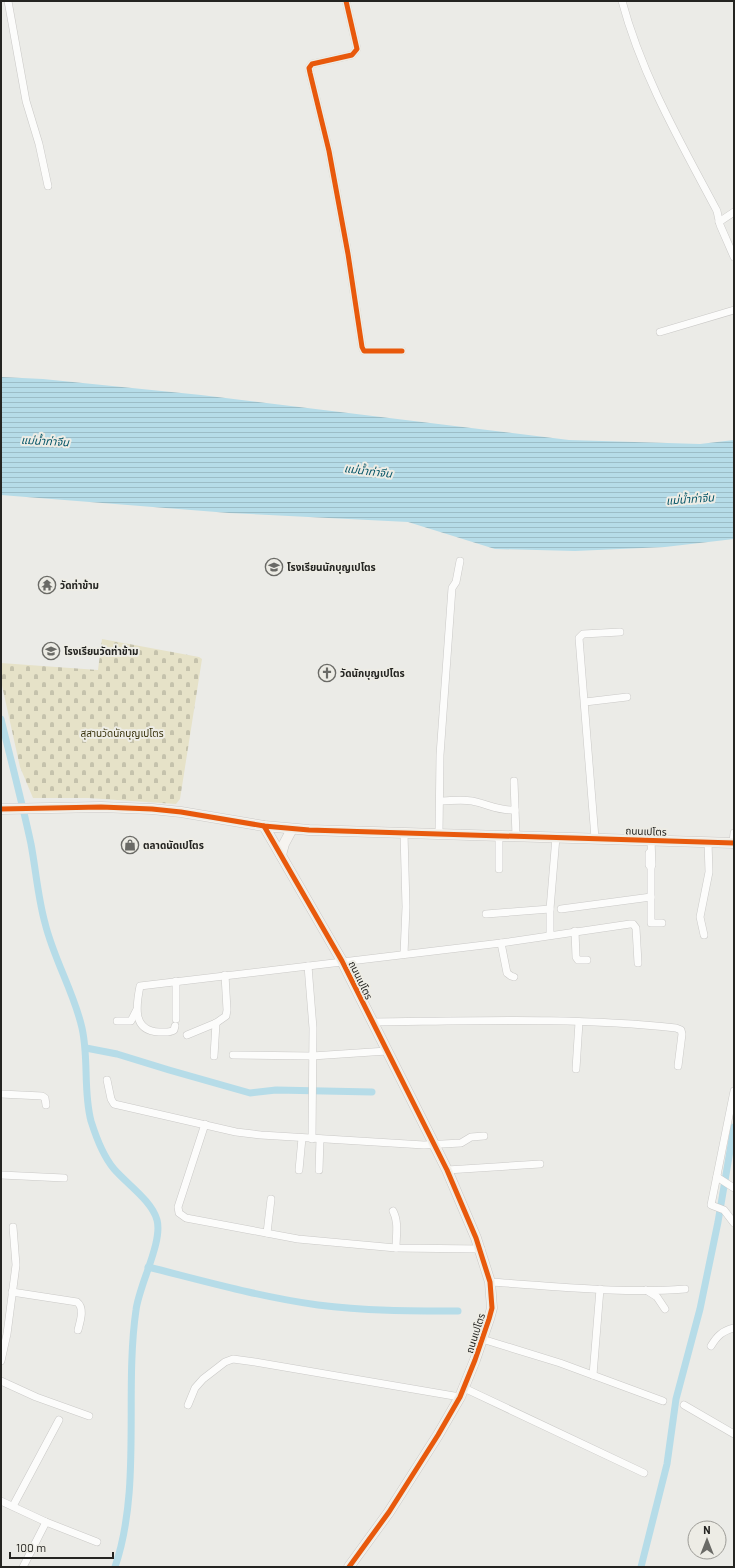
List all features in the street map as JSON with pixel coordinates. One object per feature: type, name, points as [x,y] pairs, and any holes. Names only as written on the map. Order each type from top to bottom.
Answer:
[{"type":"street","points":[[8,1],[26,101],[39,144],[48,186]]},
{"type":"street","points":[[346,1],[357,49],[356,53],[312,64],[309,68],[329,151],[348,254],[362,347],[364,350],[368,351],[402,351]]},
{"type":"street","points":[[622,1],[628,22],[651,84],[717,211],[719,222],[734,257]]},
{"type":"street","points":[[719,222],[734,212]]},
{"type":"street","points":[[660,332],[734,310]]},
{"type":"street","points":[[439,834],[441,750],[452,588],[456,582],[460,561]]},
{"type":"street","points":[[595,838],[579,638],[583,634],[620,632]]},
{"type":"street","points":[[585,702],[627,697]]},
{"type":"street","points":[[514,781],[516,836]]},
{"type":"street","points":[[440,801],[469,801],[493,808],[515,810]]},
{"type":"street","points":[[1,808],[101,807],[167,810],[264,826]]},
{"type":"street","name":"ถนนเปโตร","points":[[264,826],[292,829],[499,836],[708,842],[734,840]]},
{"type":"street","name":"ถนนเปโตร","points":[[264,826],[342,961],[406,1087],[447,1170],[481,1248],[490,1282],[492,1308],[462,1392],[438,1435],[395,1503],[373,1536],[349,1567]]},
{"type":"street","points":[[281,855],[284,844],[292,829]]},
{"type":"street","points":[[404,833],[406,907],[404,954]]},
{"type":"street","points":[[499,836],[499,870]]},
{"type":"street","points":[[550,935],[550,909],[556,837]]},
{"type":"street","points":[[651,840],[652,923],[662,923]]},
{"type":"street","points":[[704,935],[700,917],[709,872],[708,842]]},
{"type":"street","points":[[561,909],[651,897]]},
{"type":"street","points":[[486,914],[550,909]]},
{"type":"street","points":[[117,1021],[131,1021],[134,1018],[137,1010],[140,986],[501,943],[575,931],[633,924],[636,928],[638,963]]},
{"type":"street","points":[[575,931],[576,958],[578,960],[587,960]]},
{"type":"street","points":[[501,943],[507,973],[514,977]]},
{"type":"street","points":[[308,966],[312,1028],[312,1139]]},
{"type":"street","points":[[187,1035],[224,1019],[227,1010],[225,975]]},
{"type":"street","points":[[137,1010],[139,1022],[150,1031],[170,1032],[174,1030],[176,981]]},
{"type":"street","points":[[372,1022],[516,1020],[629,1024],[676,1028],[681,1030],[682,1034],[678,1066]]},
{"type":"street","points":[[576,1069],[578,1022]]},
{"type":"street","points":[[214,1056],[216,1023]]},
{"type":"street","points":[[233,1055],[312,1056],[387,1051]]},
{"type":"street","points":[[107,1080],[111,1100],[114,1104],[236,1132],[312,1139],[434,1145],[461,1143],[471,1137],[484,1136]]},
{"type":"street","points":[[734,1091],[718,1178],[711,1205],[724,1210],[734,1223]]},
{"type":"street","points":[[1,1094],[42,1096],[45,1098],[46,1105]]},
{"type":"street","points":[[205,1124],[178,1207],[179,1213],[186,1218],[298,1239],[396,1248],[481,1248]]},
{"type":"street","points":[[299,1170],[302,1138]]},
{"type":"street","points":[[319,1170],[320,1139]]},
{"type":"street","points":[[447,1170],[540,1164]]},
{"type":"street","points":[[1,1175],[64,1178]]},
{"type":"street","points":[[718,1178],[731,1186]]},
{"type":"street","points":[[267,1233],[271,1200]]},
{"type":"street","points":[[393,1211],[397,1222],[396,1248]]},
{"type":"street","points":[[1,1361],[5,1348],[16,1265],[13,1227]]},
{"type":"street","points":[[490,1282],[600,1289],[685,1289]]},
{"type":"street","points":[[593,1375],[600,1289]]},
{"type":"street","points":[[646,1290],[657,1296],[665,1309]]},
{"type":"street","points":[[12,1292],[77,1302],[82,1308],[78,1330]]},
{"type":"street","points":[[711,1346],[717,1336],[726,1330],[734,1328]]},
{"type":"street","points":[[482,1339],[560,1363],[663,1400]]},
{"type":"street","points":[[188,1405],[195,1388],[203,1379],[225,1362],[233,1359],[462,1392],[644,1473]]},
{"type":"street","points":[[1,1381],[36,1397],[89,1416]]},
{"type":"street","points":[[684,1405],[734,1434]]},
{"type":"street","points":[[13,1506],[59,1420]]},
{"type":"street","points":[[1,1500],[46,1522],[97,1542]]},
{"type":"street","points":[[24,1567],[46,1522]]},
{"type":"green space","name":"สุสานวัดนักบุญเปโตร","points":[[102,639],[199,657],[202,659],[180,799],[176,804],[88,798],[33,798],[20,767],[1,681],[1,663],[98,670]]},
{"type":"water","name":"แม่น้ำท่าจีน","points":[[1,377],[43,379],[201,395],[569,440],[700,444],[734,440],[734,539],[665,547],[575,551],[495,549],[408,522],[229,513],[1,495]]},
{"type":"waterway","points":[[1,719],[31,844],[45,923],[53,950],[74,1002],[82,1028],[85,1051],[87,1098],[91,1121],[106,1158],[119,1175],[145,1199],[157,1220],[157,1240],[141,1288],[136,1310],[131,1374],[131,1440],[128,1505],[123,1537],[115,1567]]},
{"type":"waterway","points":[[86,1048],[117,1054],[250,1093],[276,1090],[372,1092]]},
{"type":"waterway","points":[[641,1567],[667,1464],[676,1399],[700,1309],[718,1222],[734,1127]]},
{"type":"waterway","points":[[148,1267],[296,1302],[370,1310],[458,1311]]},
{"type":"cycle path","points":[[346,1],[357,49],[352,55],[312,64],[309,68],[329,151],[348,254],[362,347],[364,351],[402,351]]},
{"type":"cycle path","points":[[1,809],[101,807],[152,809],[181,812],[264,826],[309,830],[734,843]]},
{"type":"cycle path","points":[[264,826],[342,961],[447,1170],[476,1238],[490,1282],[492,1308],[475,1360],[460,1397],[438,1435],[389,1512],[349,1567]]},
{"type":"place","name":"โรงเรียนนักบุญเปโตร","points":[[274,567]]},
{"type":"place","name":"วัดท่าข้าม","points":[[47,585]]},
{"type":"place","name":"โรงเรียนวัดท่าข้าม","points":[[51,651]]},
{"type":"place","name":"วัดนักบุญเปโตร","points":[[327,673]]},
{"type":"place","name":"ตลาดนัดเปโตร","points":[[130,845]]}]
